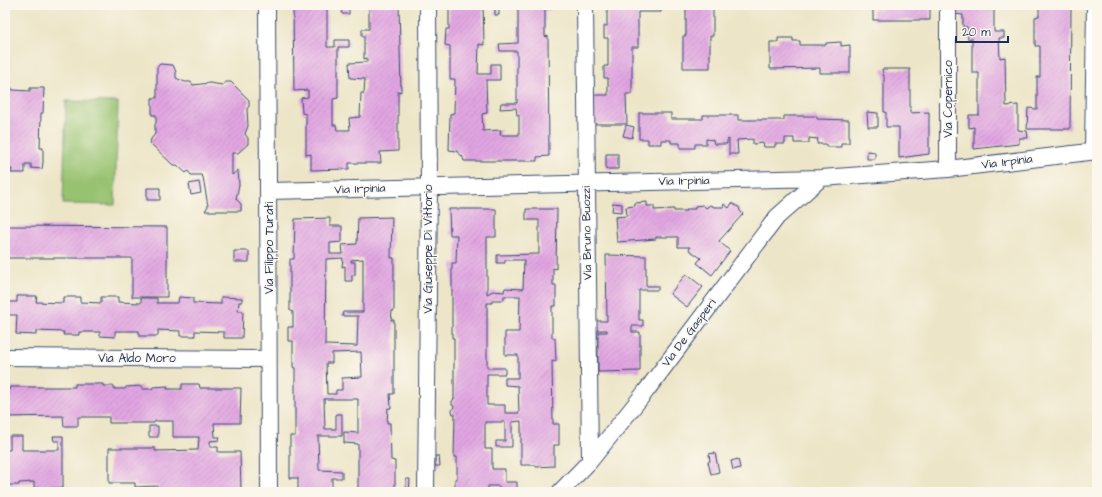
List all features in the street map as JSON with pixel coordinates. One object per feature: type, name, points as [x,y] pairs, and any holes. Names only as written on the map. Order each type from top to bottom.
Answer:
[{"type":"street","name":"Via Filippo Turati","points":[[267,5],[269,191],[269,492]]},
{"type":"street","name":"Via Giuseppe Di Vittorio","points":[[426,492],[429,187],[428,5]]},
{"type":"street","name":"Via Bruno Buozzi","points":[[585,5],[590,461]]},
{"type":"street","name":"Via Copernico","points":[[948,5],[948,169]]},
{"type":"street","points":[[1095,5],[1095,152]]},
{"type":"street","name":"Via Irpinia","points":[[269,191],[821,178],[948,169],[1095,152]]},
{"type":"street","name":"Via De Gasperi","points":[[560,492],[590,461],[646,391],[777,217],[821,178]]},
{"type":"street","name":"Via Aldo Moro","points":[[5,357],[268,359]]},
{"type":"green space","points":[[66,101],[118,102],[115,205],[63,204]]},
{"type":"building","points":[[293,5],[327,5],[327,47],[335,47],[335,40],[349,40],[349,47],[338,47],[338,98],[333,99],[333,125],[336,125],[337,130],[350,130],[349,118],[360,117],[361,93],[364,93],[365,79],[350,78],[349,63],[367,62],[367,58],[364,59],[364,36],[362,36],[362,29],[369,29],[369,5],[399,5],[401,92],[398,91],[398,151],[380,152],[381,163],[349,163],[349,169],[311,170],[311,154],[306,155],[306,114],[302,113],[301,98],[308,97],[308,90],[294,91]]},
{"type":"building","points":[[341,5],[349,5],[349,14],[342,14]]},
{"type":"building","points":[[449,5],[483,5],[484,45],[479,44],[478,74],[491,74],[491,64],[500,64],[500,80],[486,80],[487,113],[482,114],[483,131],[501,130],[500,135],[519,135],[519,115],[517,115],[516,108],[500,109],[501,103],[517,103],[517,51],[500,51],[499,44],[518,43],[518,9],[516,9],[515,5],[552,5],[552,9],[545,9],[545,37],[548,36],[549,156],[537,157],[537,161],[464,161],[462,155],[457,151],[449,150],[450,114],[454,113],[455,79],[450,79],[450,46],[445,45],[446,29],[449,29]]},
{"type":"building","points":[[495,5],[499,5],[499,15],[495,15]]},
{"type":"building","points":[[607,5],[661,5],[661,12],[638,12],[638,47],[632,47],[632,94],[626,94],[627,124],[592,124],[592,95],[608,95],[608,78],[604,78],[604,66],[608,66],[608,38],[604,38],[604,26],[607,26]]},
{"type":"building","points":[[686,5],[713,5],[713,36],[710,36],[710,68],[683,68],[683,36],[686,36]]},
{"type":"building","points":[[881,5],[930,5],[930,20],[873,20],[873,9],[881,9]]},
{"type":"building","points":[[954,5],[994,5],[994,32],[1004,32],[1004,38],[999,38],[1000,58],[1005,57],[1006,106],[1018,105],[1018,130],[1027,131],[1028,138],[1019,138],[1019,144],[974,149],[974,127],[969,128],[969,115],[979,115],[979,73],[972,73],[972,38],[968,39],[967,27],[963,27],[963,15],[955,14]]},
{"type":"building","points":[[1039,5],[1071,5],[1070,129],[1027,129],[1028,108],[1037,109],[1037,77],[1040,77],[1040,46],[1035,46],[1035,17],[1039,16]]},
{"type":"building","points":[[778,38],[793,38],[793,41],[800,41],[800,45],[826,45],[826,43],[841,42],[841,46],[850,45],[850,73],[820,73],[820,68],[770,69],[770,42],[778,42]]},
{"type":"building","points":[[160,64],[173,65],[176,72],[176,78],[185,82],[191,82],[193,85],[210,83],[222,85],[226,82],[231,82],[249,100],[249,106],[247,109],[248,126],[245,134],[248,138],[248,144],[238,153],[232,153],[232,175],[238,170],[239,185],[236,199],[241,204],[241,211],[205,211],[208,206],[203,177],[201,175],[191,175],[188,171],[186,173],[177,165],[173,165],[150,143],[155,134],[156,115],[152,115],[152,98],[157,98],[157,67]]},
{"type":"building","points":[[882,69],[910,69],[910,113],[929,112],[929,154],[899,158],[899,127],[886,127],[886,112],[884,112],[884,75]]},
{"type":"building","points":[[5,81],[13,90],[30,91],[30,88],[44,88],[43,113],[41,113],[40,148],[43,148],[42,169],[31,168],[31,164],[25,164],[25,173],[11,173],[12,169],[5,169]]},
{"type":"building","points":[[867,112],[878,113],[878,127],[868,127]]},
{"type":"building","points":[[639,113],[671,113],[671,119],[703,119],[703,115],[738,115],[738,120],[784,120],[784,116],[817,116],[817,119],[849,120],[849,143],[841,143],[841,147],[826,147],[826,144],[817,144],[818,139],[809,138],[809,143],[794,143],[794,138],[785,138],[785,144],[775,144],[775,147],[764,147],[763,143],[753,144],[753,139],[737,140],[738,154],[729,154],[729,139],[727,140],[727,144],[714,144],[713,140],[706,139],[706,144],[695,144],[695,148],[680,148],[680,143],[671,143],[671,140],[661,140],[661,144],[648,144],[648,139],[639,139]]},
{"type":"building","points":[[626,125],[634,127],[632,138],[623,136]]},
{"type":"building","points":[[867,151],[875,152],[875,159],[867,159]]},
{"type":"building","points":[[606,154],[618,154],[618,169],[606,169]]},
{"type":"building","points":[[199,182],[201,193],[191,195],[189,184]]},
{"type":"building","points":[[147,188],[160,188],[160,200],[147,200]]},
{"type":"building","points":[[647,202],[647,206],[654,206],[654,210],[674,209],[674,211],[687,211],[687,209],[695,209],[695,206],[703,205],[706,208],[710,205],[714,207],[723,207],[724,204],[729,208],[732,203],[739,207],[743,214],[719,241],[730,251],[712,275],[697,263],[701,258],[689,250],[690,247],[678,247],[678,237],[656,237],[656,239],[617,242],[615,217],[627,216],[626,207],[635,206],[635,203]]},
{"type":"building","points":[[613,203],[622,204],[622,212],[612,211]]},
{"type":"building","points":[[449,209],[496,209],[496,237],[487,237],[487,294],[493,291],[504,292],[505,288],[523,289],[524,260],[505,260],[505,263],[497,263],[497,255],[539,254],[539,220],[526,220],[526,209],[557,209],[556,269],[553,268],[553,285],[556,285],[556,306],[552,306],[552,338],[555,338],[556,362],[552,361],[553,424],[559,424],[559,445],[554,445],[554,466],[536,467],[536,465],[521,465],[521,421],[512,422],[512,447],[496,447],[496,441],[505,441],[505,422],[485,422],[485,449],[492,449],[492,469],[505,469],[505,482],[517,482],[517,492],[499,492],[499,486],[488,486],[488,492],[455,492],[455,479],[457,479],[457,457],[454,457],[455,414],[453,414],[452,411],[454,406],[452,405],[452,401],[454,399],[454,338],[452,338],[452,263],[456,263],[457,235],[450,235]],"holes":[[[504,296],[520,296],[519,332],[505,332],[505,355],[518,355],[518,378],[505,378],[505,385],[518,386],[519,413],[505,413],[505,405],[487,405],[487,374],[505,374],[505,368],[487,368],[487,303],[492,303],[492,300],[504,300]]]},
{"type":"building","points":[[392,217],[391,258],[394,258],[394,311],[392,311],[391,320],[394,320],[394,394],[390,394],[391,408],[388,408],[387,423],[390,423],[391,460],[395,461],[395,492],[358,492],[358,444],[344,443],[344,432],[358,433],[358,399],[324,399],[325,429],[336,429],[336,414],[342,414],[342,436],[318,436],[319,470],[342,471],[342,478],[332,478],[332,492],[298,492],[298,478],[290,478],[290,436],[295,436],[295,368],[293,367],[293,341],[288,341],[288,327],[293,327],[293,312],[290,310],[290,259],[294,259],[295,219],[330,218],[330,226],[342,226],[342,242],[330,243],[330,254],[343,254],[342,245],[357,244],[358,218]],"holes":[[[343,258],[342,267],[345,266],[345,281],[352,281],[352,275],[355,275],[355,262],[351,262],[351,260],[363,259],[363,312],[343,312],[342,316],[358,316],[357,346],[325,345],[326,259]],[[361,352],[362,377],[342,378],[342,390],[336,390],[336,394],[327,394],[326,363],[332,363],[332,353]]]},
{"type":"building","points":[[5,226],[167,227],[167,297],[132,297],[132,258],[7,258],[7,302],[17,302],[17,296],[37,296],[36,302],[63,303],[63,297],[80,297],[80,302],[101,303],[101,297],[118,297],[118,302],[141,303],[141,298],[157,298],[157,303],[178,303],[179,297],[193,298],[193,303],[221,304],[221,297],[242,298],[242,302],[239,302],[238,311],[243,311],[242,338],[224,338],[224,332],[195,331],[195,336],[180,336],[180,331],[158,330],[158,336],[139,336],[139,331],[115,331],[115,337],[100,336],[100,332],[79,332],[79,335],[63,335],[64,332],[36,331],[36,335],[16,334],[17,315],[5,315]]},
{"type":"building","points":[[234,251],[249,251],[249,262],[234,262]]},
{"type":"building","points":[[606,255],[646,256],[646,286],[658,286],[658,290],[639,290],[639,320],[643,320],[643,326],[632,326],[632,332],[640,332],[640,371],[598,372],[598,332],[607,332],[607,330],[594,330],[594,321],[607,321]]},
{"type":"building","points":[[686,274],[703,287],[687,307],[670,294]]},
{"type":"building","points":[[75,384],[103,384],[103,386],[114,386],[114,389],[142,386],[142,389],[152,389],[153,387],[168,386],[167,389],[182,389],[182,384],[199,384],[200,388],[241,388],[240,423],[214,423],[215,437],[220,437],[219,440],[210,441],[210,447],[218,447],[218,452],[240,452],[241,491],[158,491],[158,486],[135,487],[135,483],[109,483],[109,448],[155,448],[155,451],[198,450],[199,437],[173,437],[173,421],[155,421],[154,423],[109,423],[109,417],[78,417],[78,426],[64,426],[63,416],[5,417],[5,390],[9,390],[10,387],[75,387]]},
{"type":"building","points":[[149,426],[158,426],[158,437],[149,437]]},
{"type":"building","points":[[10,436],[22,436],[22,450],[59,450],[59,441],[54,441],[53,436],[63,436],[63,488],[34,488],[34,482],[19,483],[19,485],[5,485],[5,450],[10,450]]},
{"type":"building","points":[[715,453],[719,472],[711,474],[708,462],[710,461],[709,454]]},
{"type":"building","points":[[435,456],[439,456],[440,466],[435,466]]},
{"type":"building","points":[[738,459],[740,468],[733,470],[731,461]]},
{"type":"building","points":[[406,479],[410,479],[409,492],[406,492]]}]
